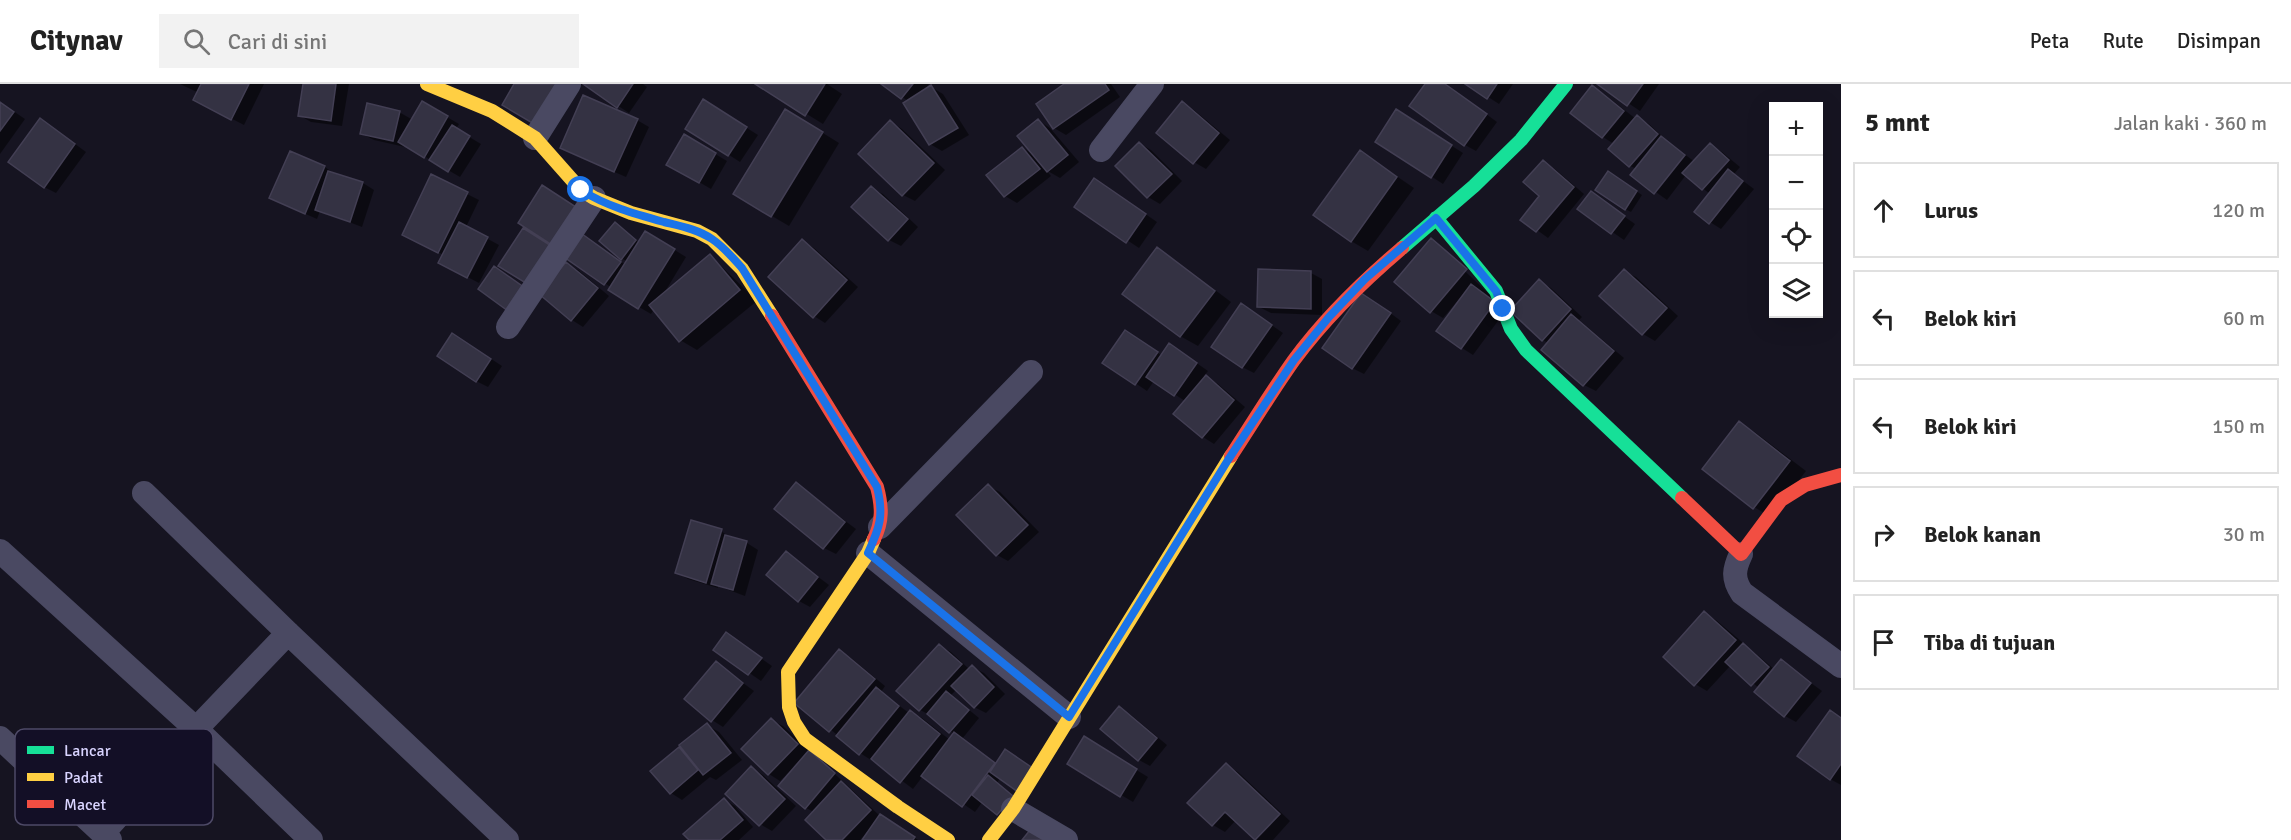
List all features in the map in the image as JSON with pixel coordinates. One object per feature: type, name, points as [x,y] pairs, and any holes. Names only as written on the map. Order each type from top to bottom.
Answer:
[{"type":"street","points":[[427,84],[492,111],[535,138],[581,190],[594,198],[631,213],[697,231],[728,252],[742,268],[877,487],[882,505],[880,527]]},
{"type":"street","points":[[535,138],[569,84]]},
{"type":"street","points":[[1101,150],[1152,84]]},
{"type":"street","points":[[989,840],[1013,809],[1228,460],[1294,360],[1329,317],[1365,279],[1474,186],[1521,140],[1566,84]]},
{"type":"street","points":[[508,327],[594,198]]},
{"type":"street","points":[[1436,218],[1501,297],[1511,329],[1526,350],[1741,554]]},
{"type":"street","points":[[948,840],[898,807],[805,739],[795,726],[787,707],[788,672],[868,553],[880,527],[1031,372]]},
{"type":"street","points":[[1841,476],[1805,485],[1781,500],[1741,554],[1734,571],[1736,585],[1742,593],[1841,666]]},
{"type":"street","points":[[144,493],[507,840]]},
{"type":"street","points":[[0,551],[196,729],[288,633]]},
{"type":"street","points":[[868,553],[1069,717]]},
{"type":"street","points":[[0,738],[15,752]]},
{"type":"street","points":[[213,746],[310,840]]},
{"type":"street","points":[[1013,809],[1066,840]]},
{"type":"street","points":[[94,825],[107,837],[117,825]]},
{"type":"building","points":[[201,84],[249,84],[231,120],[193,100]]},
{"type":"building","points":[[303,84],[336,84],[331,121],[298,116]]},
{"type":"building","points":[[514,84],[556,84],[534,124],[502,105]]},
{"type":"building","points":[[583,84],[633,84],[617,108]]},
{"type":"building","points":[[755,84],[825,84],[805,116]]},
{"type":"building","points":[[881,84],[913,84],[901,99]]},
{"type":"building","points":[[1064,84],[1105,84],[1109,90],[1053,129],[1036,104]]},
{"type":"building","points":[[1425,84],[1445,84],[1487,114],[1464,146],[1409,106]]},
{"type":"building","points":[[1465,84],[1497,84],[1487,99]]},
{"type":"building","points":[[1597,84],[1643,84],[1627,106]]},
{"type":"building","points":[[931,85],[958,128],[929,145],[903,103]]},
{"type":"building","points":[[1592,85],[1624,111],[1602,138],[1570,113]]},
{"type":"building","points":[[583,95],[638,119],[614,172],[560,148]]},
{"type":"building","points":[[703,99],[747,127],[728,156],[685,129]]},
{"type":"building","points":[[422,101],[448,116],[424,158],[398,142]]},
{"type":"building","points":[[1182,101],[1219,133],[1193,164],[1156,133]]},
{"type":"building","points":[[0,102],[14,112],[0,131]]},
{"type":"building","points":[[367,103],[400,111],[393,141],[360,134]]},
{"type":"building","points":[[785,109],[823,132],[771,217],[733,194]]},
{"type":"building","points":[[1396,109],[1452,145],[1431,178],[1375,142]]},
{"type":"building","points":[[1637,115],[1658,134],[1629,167],[1608,149]]},
{"type":"building","points":[[40,118],[75,144],[44,188],[8,162]]},
{"type":"building","points":[[1038,119],[1068,155],[1047,172],[1017,136]]},
{"type":"building","points":[[890,120],[934,163],[902,196],[858,154]]},
{"type":"building","points":[[452,125],[470,136],[448,172],[429,160]]},
{"type":"building","points":[[684,134],[716,153],[699,183],[666,165]]},
{"type":"building","points":[[1661,136],[1685,155],[1654,194],[1630,175]]},
{"type":"building","points":[[1139,142],[1172,174],[1147,198],[1115,166]]},
{"type":"building","points":[[1710,143],[1729,160],[1702,190],[1682,173]]},
{"type":"building","points":[[1022,147],[1040,169],[1004,197],[986,175]]},
{"type":"building","points":[[1360,150],[1397,177],[1351,242],[1313,215]]},
{"type":"building","points":[[290,151],[325,166],[305,214],[269,198]]},
{"type":"building","points":[[1543,160],[1574,187],[1536,232],[1520,220],[1539,196],[1523,182]]},
{"type":"building","points":[[1728,169],[1743,181],[1709,224],[1694,212]]},
{"type":"building","points":[[328,171],[363,182],[350,222],[315,210]]},
{"type":"building","points":[[1608,171],[1637,191],[1625,210],[1595,190]]},
{"type":"building","points":[[431,174],[468,192],[438,253],[402,235]]},
{"type":"building","points":[[1094,178],[1146,214],[1126,243],[1074,207]]},
{"type":"building","points":[[542,185],[579,209],[555,247],[518,223]]},
{"type":"building","points":[[871,186],[908,219],[888,241],[851,207]]},
{"type":"building","points":[[1591,191],[1625,216],[1611,234],[1577,209]]},
{"type":"building","points":[[459,222],[488,237],[467,278],[438,263]]},
{"type":"building","points":[[615,222],[636,240],[621,260],[599,241]]},
{"type":"building","points":[[523,228],[553,247],[529,285],[498,266]]},
{"type":"building","points":[[578,231],[621,262],[604,285],[561,255]]},
{"type":"building","points":[[645,231],[675,249],[638,309],[608,290]]},
{"type":"building","points":[[1431,238],[1467,269],[1430,313],[1394,282]]},
{"type":"building","points":[[802,239],[847,280],[813,318],[768,277]]},
{"type":"building","points":[[1157,247],[1215,291],[1180,337],[1122,294]]},
{"type":"building","points":[[710,254],[740,290],[679,342],[649,305]]},
{"type":"building","points":[[566,262],[598,288],[571,321],[539,294]]},
{"type":"building","points":[[494,266],[525,288],[508,311],[478,289]]},
{"type":"building","points":[[1258,269],[1311,271],[1311,309],[1257,307]]},
{"type":"building","points":[[1624,269],[1667,308],[1642,335],[1599,296]]},
{"type":"building","points":[[1539,279],[1571,309],[1542,341],[1510,311]]},
{"type":"building","points":[[1471,284],[1495,302],[1461,349],[1436,331]]},
{"type":"building","points":[[1361,293],[1391,313],[1352,369],[1322,348]]},
{"type":"building","points":[[1241,303],[1272,325],[1242,368],[1211,347]]},
{"type":"building","points":[[1571,314],[1614,351],[1583,386],[1541,350]]},
{"type":"building","points":[[1125,330],[1158,352],[1135,385],[1102,363]]},
{"type":"building","points":[[452,333],[491,359],[476,382],[437,356]]},
{"type":"building","points":[[1169,343],[1197,363],[1174,396],[1146,377]]},
{"type":"building","points":[[1206,375],[1234,400],[1202,438],[1173,414]]},
{"type":"building","points":[[1739,421],[1790,461],[1753,509],[1702,469]]},
{"type":"building","points":[[796,482],[845,522],[823,549],[774,509]]},
{"type":"building","points":[[988,484],[1028,525],[996,556],[956,515]]},
{"type":"building","points":[[691,520],[722,529],[706,583],[675,573]]},
{"type":"building","points":[[725,535],[747,541],[733,590],[711,584]]},
{"type":"building","points":[[786,551],[818,577],[798,602],[766,575]]},
{"type":"building","points":[[1704,611],[1736,640],[1694,686],[1663,657]]},
{"type":"building","points":[[726,632],[762,658],[748,675],[713,650]]},
{"type":"building","points":[[1743,643],[1769,667],[1751,686],[1725,662]]},
{"type":"building","points":[[939,644],[962,664],[919,711],[896,691]]},
{"type":"building","points":[[839,649],[875,679],[829,732],[794,703]]},
{"type":"building","points":[[1781,659],[1811,683],[1784,717],[1754,692]]},
{"type":"building","points":[[716,661],[743,683],[711,722],[684,699]]},
{"type":"building","points":[[972,665],[994,687],[974,708],[951,686]]},
{"type":"building","points":[[876,687],[899,706],[859,755],[836,736]]},
{"type":"building","points":[[946,691],[969,710],[949,733],[927,714]]},
{"type":"building","points":[[1119,706],[1157,738],[1138,761],[1100,729]]},
{"type":"building","points":[[910,710],[940,734],[900,783],[871,759]]},
{"type":"building","points":[[1830,710],[1841,718],[1841,764],[1830,780],[1797,756]]},
{"type":"building","points":[[771,718],[798,744],[768,775],[741,749]]},
{"type":"building","points":[[707,723],[731,753],[703,775],[679,745]]},
{"type":"building","points":[[954,732],[995,763],[962,807],[921,776]]},
{"type":"building","points":[[1084,736],[1137,769],[1120,797],[1067,764]]},
{"type":"building","points":[[679,747],[698,770],[670,794],[650,771]]},
{"type":"building","points":[[1005,749],[1034,769],[1018,792],[990,772]]},
{"type":"building","points":[[809,750],[835,773],[805,809],[778,786]]},
{"type":"building","points":[[1226,763],[1280,814],[1255,840],[1225,812],[1212,826],[1187,803]]},
{"type":"building","points":[[751,766],[785,799],[759,826],[725,794]]},
{"type":"building","points":[[988,775],[1013,796],[997,815],[972,795]]},
{"type":"building","points":[[841,781],[871,810],[842,840],[826,840],[805,820]]},
{"type":"building","points":[[724,798],[743,820],[720,840],[689,840],[683,834]]},
{"type":"building","points":[[880,814],[915,837],[913,840],[862,840]]},
{"type":"building","points":[[1030,830],[1044,840],[1022,840]]},
{"type":"traffic: fast","points":[[1402,248],[1474,186],[1521,140],[1566,84]]},
{"type":"traffic: fast","points":[[1436,218],[1496,291],[1511,329],[1526,350],[1682,498]]},
{"type":"traffic: slow","points":[[427,84],[492,111],[535,138],[581,190],[594,198],[631,213],[697,231],[712,239],[742,269],[772,316]]},
{"type":"traffic: slow","points":[[989,840],[1013,809],[1231,456]]},
{"type":"traffic: slow","points":[[874,539],[868,553],[788,672],[789,707],[794,722],[805,739],[898,807],[948,840]]},
{"type":"traffic: jam","points":[[1231,456],[1294,360],[1318,330],[1345,301],[1402,248]]},
{"type":"traffic: jam","points":[[772,316],[877,487],[881,513],[874,539]]},
{"type":"traffic: jam","points":[[1682,498],[1741,554],[1781,500],[1805,485],[1841,475]]},
{"type":"route","points":[[581,190],[594,198],[631,213],[697,231],[728,252],[742,268],[877,487],[882,505],[880,527],[868,553],[1069,717],[1228,460],[1294,360],[1329,317],[1365,279],[1436,218],[1501,297],[1503,309]]}]
